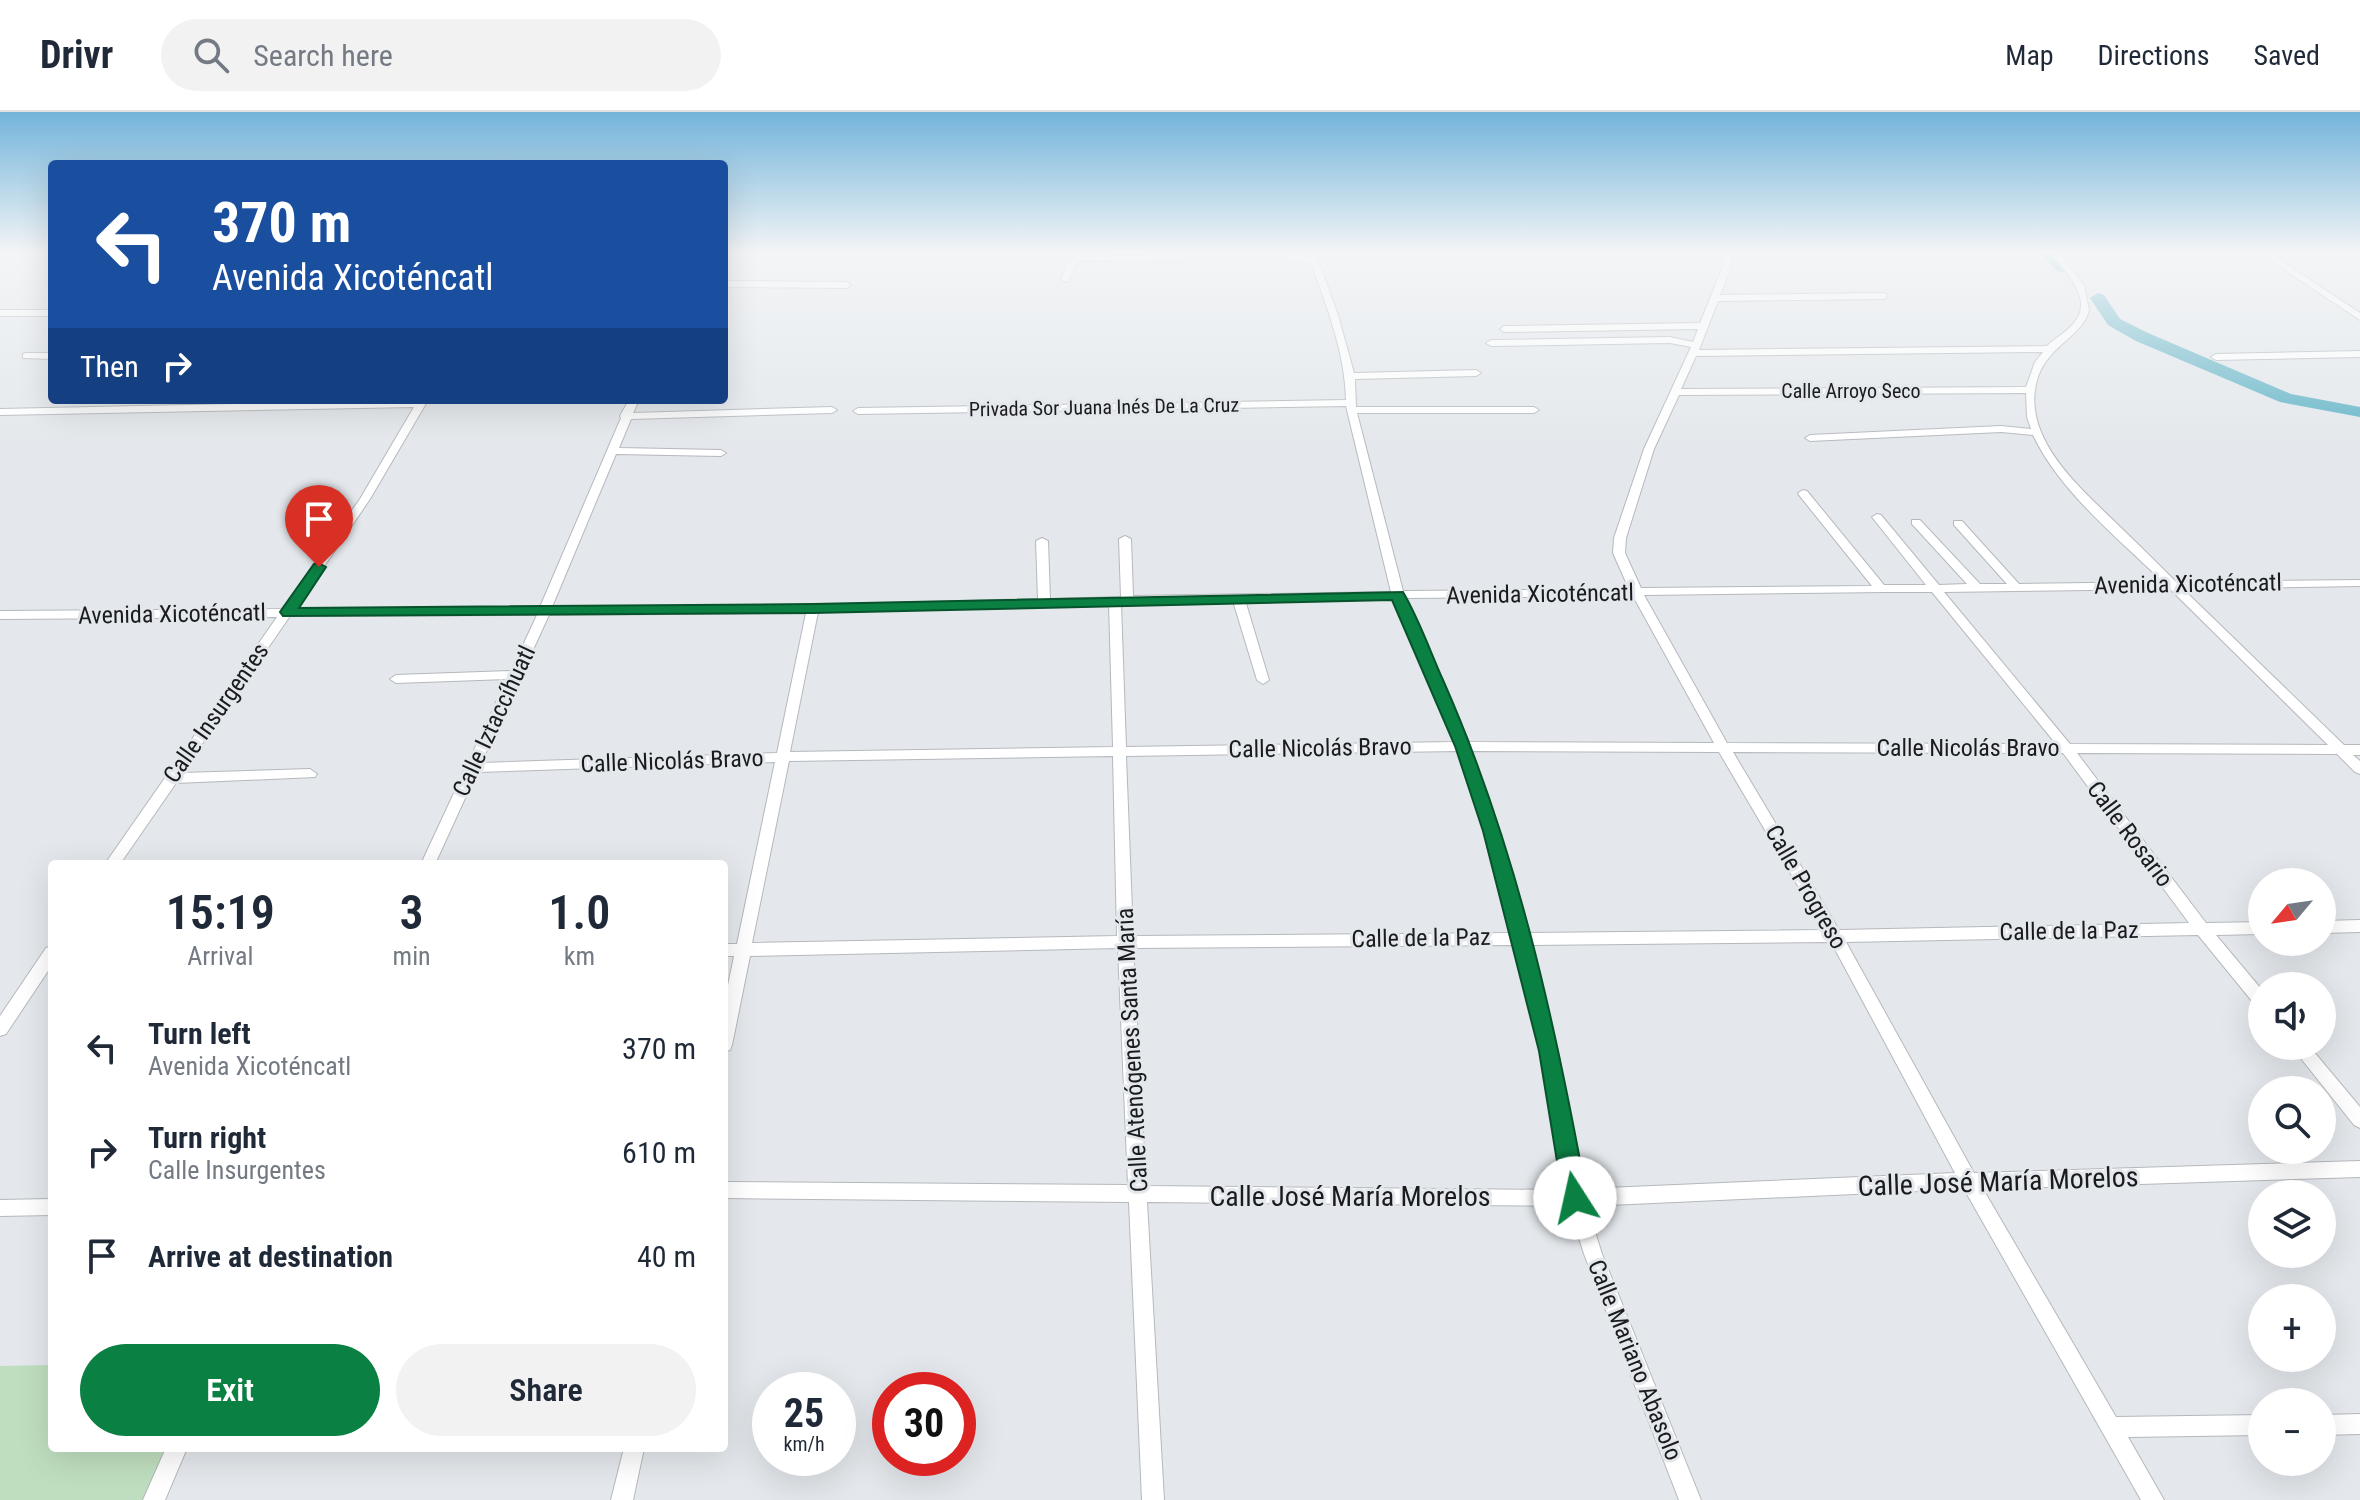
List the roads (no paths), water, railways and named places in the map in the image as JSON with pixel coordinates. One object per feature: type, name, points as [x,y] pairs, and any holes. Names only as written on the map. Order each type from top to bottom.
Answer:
[{"type":"street","name":"Calle Mariano Abasolo","points":[[1334,317],[1350,376],[1350,406],[1398,595],[1464,746],[1492,831],[1521,937],[1550,1051],[1575,1198],[1593,1254],[1690,1500]]},
{"type":"street","name":"Calle Progreso","points":[[1706,317],[1649,449],[1620,538],[1619,553],[1637,593],[1723,747],[1835,936],[1969,1181],[2153,1500]]},
{"type":"street","points":[[2083,317],[2050,349],[2032,377],[2028,390],[2030,412],[2058,471],[2360,769]]},
{"type":"street","points":[[1504,329],[1702,326]]},
{"type":"street","points":[[1491,343],[1670,340],[1694,349],[2050,349]]},
{"type":"street","points":[[26,356],[48,356]]},
{"type":"street","points":[[2216,356],[2360,356],[2223,359],[2216,356]]},
{"type":"street","points":[[1350,376],[1476,373]]},
{"type":"street","name":"Calle Arroyo Seco","points":[[1675,392],[2028,390]]},
{"type":"street","points":[[0,412],[337,404]]},
{"type":"street","name":"Calle Insurgentes","points":[[115,860],[365,499],[420,404]]},
{"type":"street","name":"Calle Iztaccíhuatl","points":[[430,860],[544,612],[632,404]]},
{"type":"street","name":"Privada Sor Juana Inés De La Cruz","points":[[858,411],[1350,406],[1534,410]]},
{"type":"street","points":[[625,416],[832,410]]},
{"type":"street","points":[[1810,438],[2001,429],[2038,433]]},
{"type":"street","points":[[611,451],[721,453]]},
{"type":"street","points":[[1803,493],[1882,590]]},
{"type":"street","name":"Calle Rosario","points":[[1877,517],[2066,748],[2201,928],[2248,984]]},
{"type":"street","points":[[1916,522],[1976,587]]},
{"type":"street","points":[[1958,523],[2015,586]]},
{"type":"street","name":"Calle Atenógenes Santa María","points":[[1125,539],[1121,600],[1120,751],[1125,942],[1153,1500]]},
{"type":"street","points":[[1042,541],[1044,602]]},
{"type":"street","name":"Avenida Xicoténcatl","points":[[0,615],[813,609],[1238,597],[2360,583]]},
{"type":"street","points":[[1238,597],[1263,680]]},
{"type":"street","points":[[728,1026],[813,609]]},
{"type":"street","points":[[396,679],[514,675]]},
{"type":"street","name":"Calle Nicolás Bravo","points":[[472,768],[782,757],[1464,746],[2360,750]]},
{"type":"street","points":[[170,778],[310,774]]},
{"type":"street","points":[[2336,927],[2360,926]]},
{"type":"street","name":"Calle de la Paz","points":[[728,950],[2248,928]]},
{"type":"street","points":[[0,1029],[8,1005],[48,957]]},
{"type":"street","points":[[2311,1060],[2360,1120]]},
{"type":"street","name":"Calle José María Morelos","points":[[728,1190],[1575,1198],[1969,1181],[2360,1169]]},
{"type":"street","points":[[0,1208],[48,1207]]},
{"type":"street","points":[[2336,1425],[2360,1424]]},
{"type":"street","points":[[2110,1427],[2248,1425]]},
{"type":"street","points":[[154,1500],[175,1452]]},
{"type":"street","points":[[622,1500],[633,1452]]},
{"type":"waterway","points":[[2111,317],[2114,322],[2142,337],[2286,398],[2360,412]]}]
